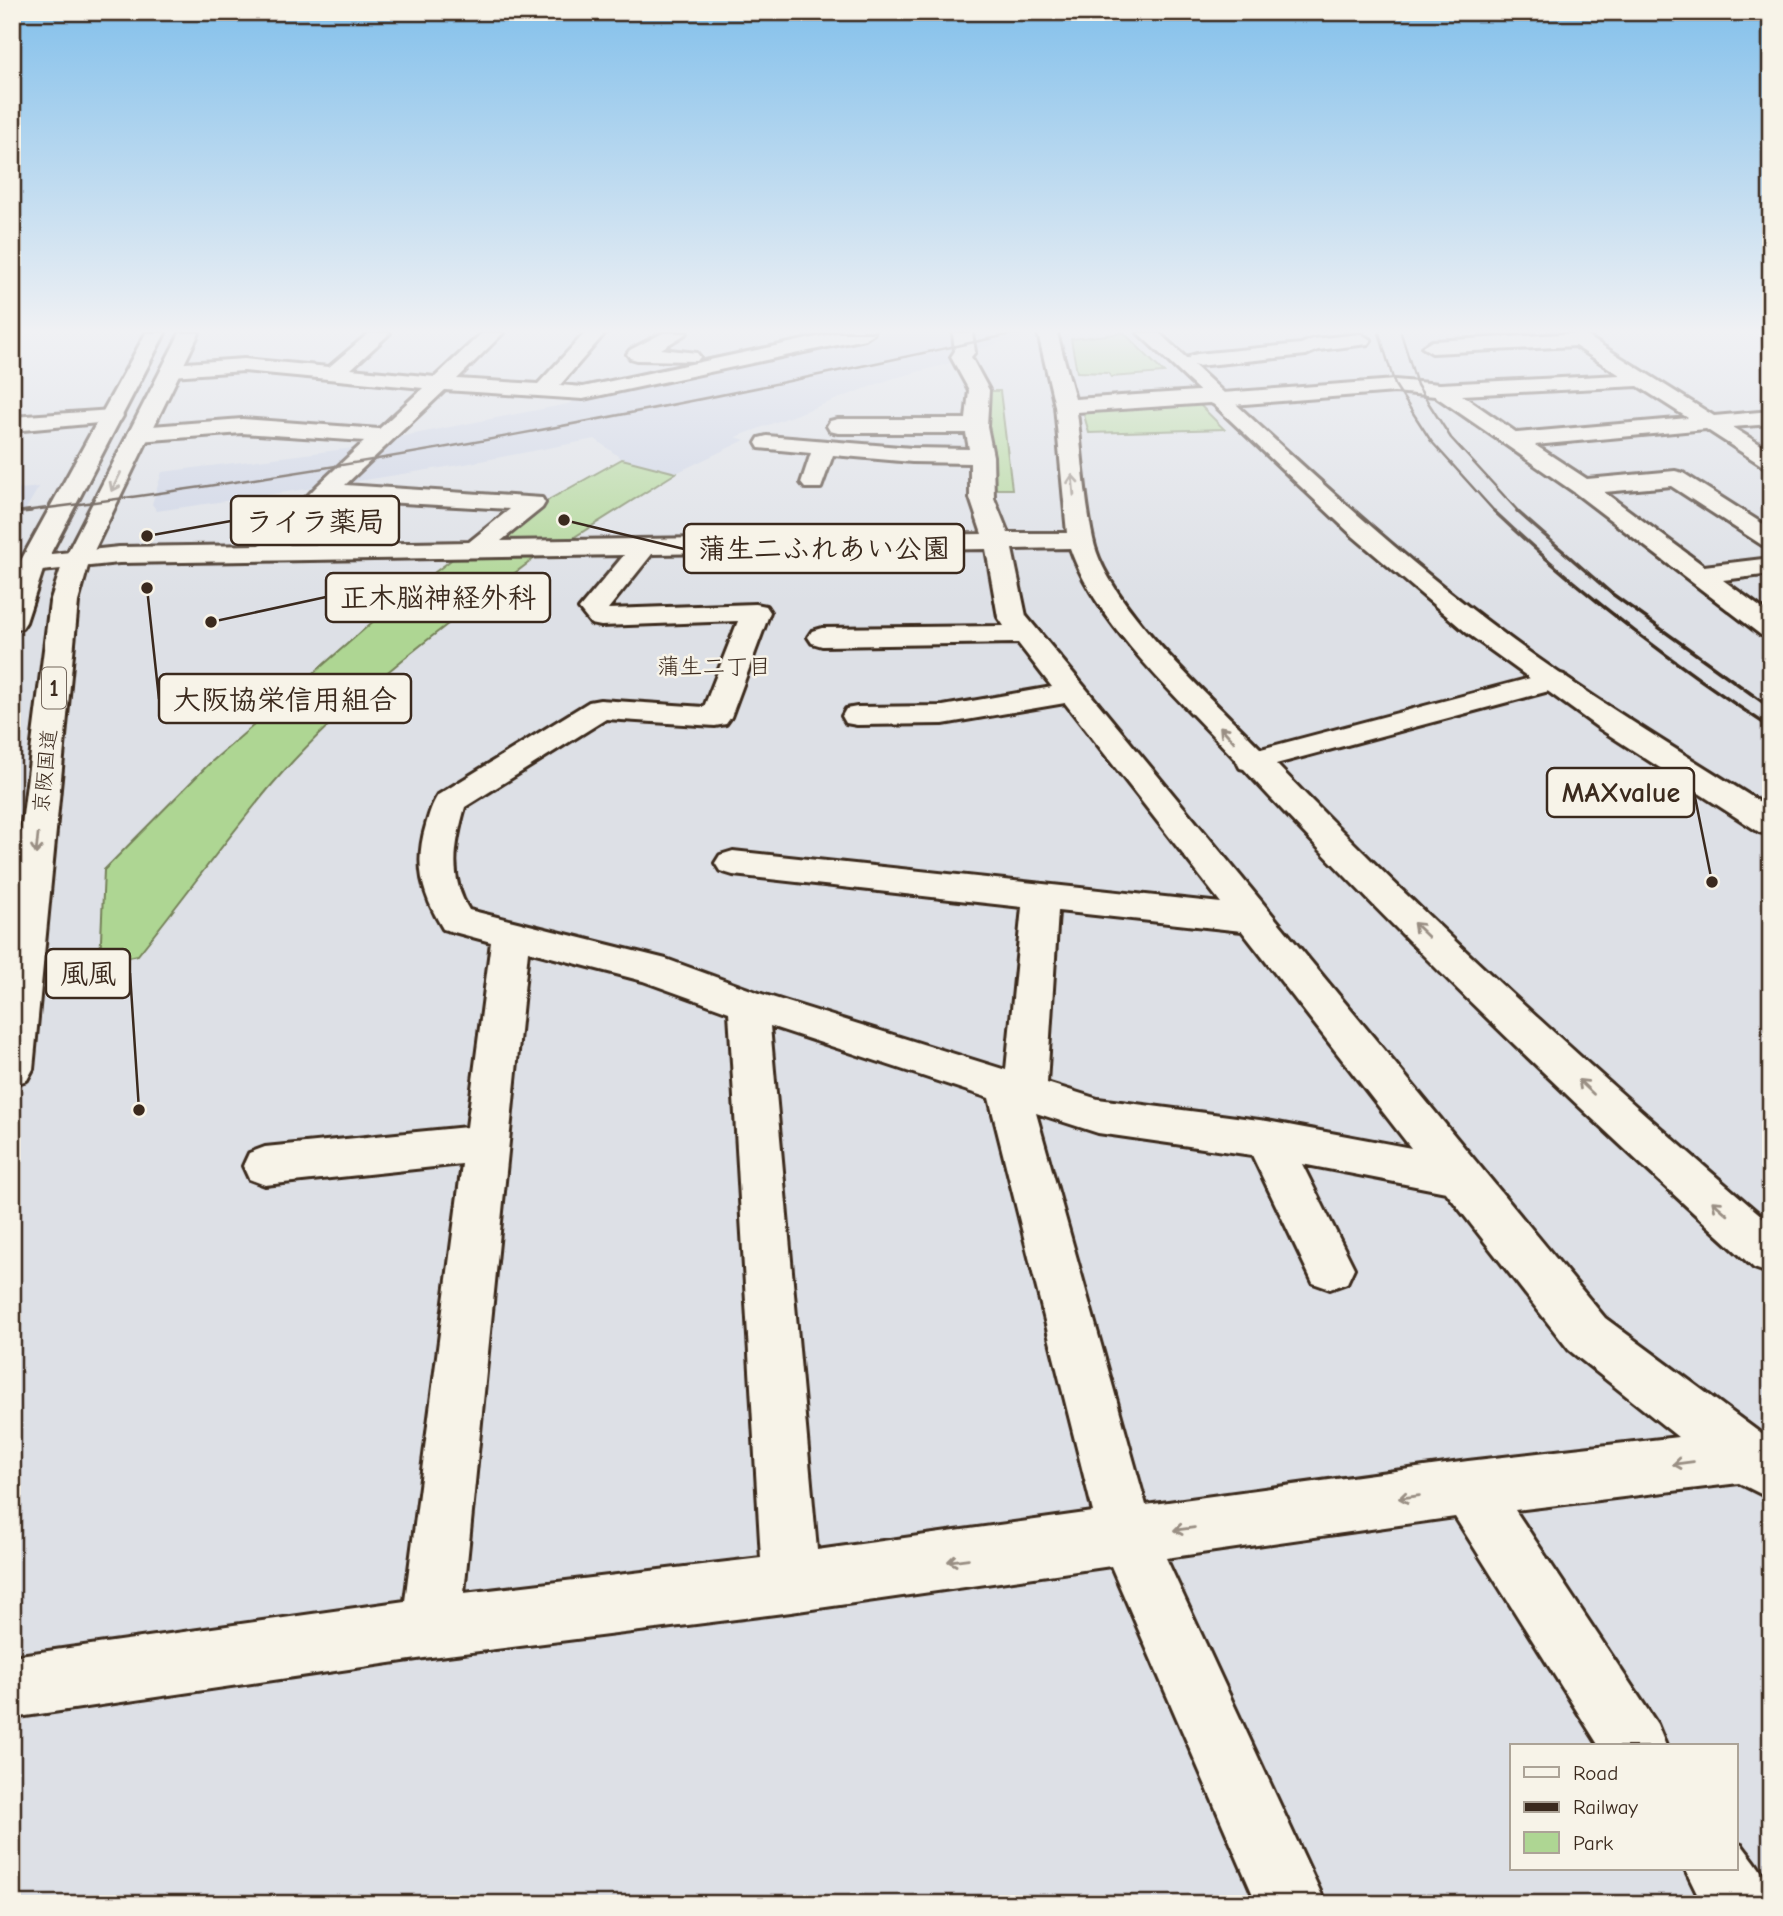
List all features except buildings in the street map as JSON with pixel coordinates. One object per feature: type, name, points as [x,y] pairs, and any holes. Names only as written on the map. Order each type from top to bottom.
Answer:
[{"type":"main road","points":[[12,424],[32,422]]},
{"type":"main road","points":[[12,622],[32,565],[109,422]]},
{"type":"main road","name":"京阪国道","points":[[12,1069],[64,602],[77,559],[145,422]]},
{"type":"main road","points":[[267,553],[325,491],[400,422]]},
{"type":"main road","points":[[976,422],[982,456],[982,498],[998,539],[1012,617],[1024,634],[1257,920],[1587,1334],[1758,1464]]},
{"type":"main road","points":[[1068,422],[1080,540],[1089,565],[1103,590],[1133,633],[1251,761],[1344,856],[1636,1134],[1771,1253]]},
{"type":"main road","points":[[1243,422],[1397,562],[1477,627],[1553,681],[1771,824]]},
{"type":"main road","points":[[1486,422],[1583,487],[1771,629]]},
{"type":"main road","points":[[1511,440],[1702,422]]},
{"type":"main road","points":[[1708,422],[1771,461]]},
{"type":"main road","points":[[139,434],[242,426],[386,436]]},
{"type":"main road","points":[[767,443],[976,426]]},
{"type":"main road","points":[[825,437],[912,455],[982,456]]},
{"type":"main road","points":[[813,482],[825,437]]},
{"type":"main road","points":[[1583,487],[1675,478],[1771,540]]},
{"type":"main road","points":[[325,491],[533,503],[475,550]]},
{"type":"main road","points":[[32,565],[119,555],[998,539],[1080,540]]},
{"type":"main road","points":[[645,546],[593,609],[601,618],[757,612],[715,717],[600,709],[450,802],[437,842],[436,875],[443,901],[456,920],[652,969],[748,1004],[1098,1116],[1267,1139],[1461,1175]]},
{"type":"main road","points":[[1699,575],[1771,566]]},
{"type":"main road","points":[[822,637],[1024,634]]},
{"type":"main road","points":[[1251,761],[1553,681]]},
{"type":"main road","points":[[857,716],[943,715],[1071,694]]},
{"type":"main road","points":[[733,863],[1257,920]]},
{"type":"main road","points":[[1041,895],[1016,1090],[1127,1537],[1292,1904]]},
{"type":"main road","points":[[430,1627],[511,934]]},
{"type":"main road","points":[[748,1004],[791,1583]]},
{"type":"main road","points":[[1267,1139],[1330,1268]]},
{"type":"main road","points":[[265,1166],[487,1143]]},
{"type":"main road","points":[[12,1687],[430,1627],[791,1583],[1468,1488],[1758,1464]]},
{"type":"main road","points":[[1468,1488],[1634,1744]]},
{"type":"main road","points":[[1719,1870],[1743,1904]]},
{"type":"shaded area","points":[[474,422],[775,422],[736,437],[745,440],[676,473],[622,459],[595,439],[346,483],[394,438]]},
{"type":"shaded area","points":[[353,448],[320,487],[157,511],[152,504],[162,472]]},
{"type":"shaded area","points":[[39,487],[13,530],[12,530],[12,490]]},
{"type":"green space","points":[[987,422],[1004,422],[1012,489],[996,489],[991,471]]},
{"type":"green space","points":[[1086,422],[1217,422],[1224,429],[1089,433]]},
{"type":"green space","points":[[622,459],[676,473],[568,541],[506,545],[500,540],[550,499]]},
{"type":"green space","points":[[543,552],[400,662],[332,722],[269,788],[138,955],[100,963],[104,870],[209,764],[399,599],[458,555]]},
{"type":"railway","points":[[16,512],[268,477],[578,422]]},
{"type":"railway","points":[[1419,422],[1431,441],[1495,512]]},
{"type":"railway","points":[[1441,422],[1451,438],[1519,512]]},
{"type":"railway","points":[[12,513],[31,511]]},
{"type":"railway","points":[[1517,511],[1611,593],[1771,708]]},
{"type":"railway","points":[[1495,512],[1627,626],[1771,728]]},
{"type":"place","name":"蒲生二ふれあい公園","points":[[564,520]]},
{"type":"place","name":"ライラ薬局","points":[[147,536]]},
{"type":"place","name":"大阪協栄信用組合","points":[[147,588]]},
{"type":"place","name":"正木脳神経外科","points":[[211,622]]},
{"type":"place","name":"MAXvalue","points":[[1712,882]]},
{"type":"place","name":"風風","points":[[139,1110]]},
{"type":"district","name":"蒲生二丁目","points":[[714,666]]}]
